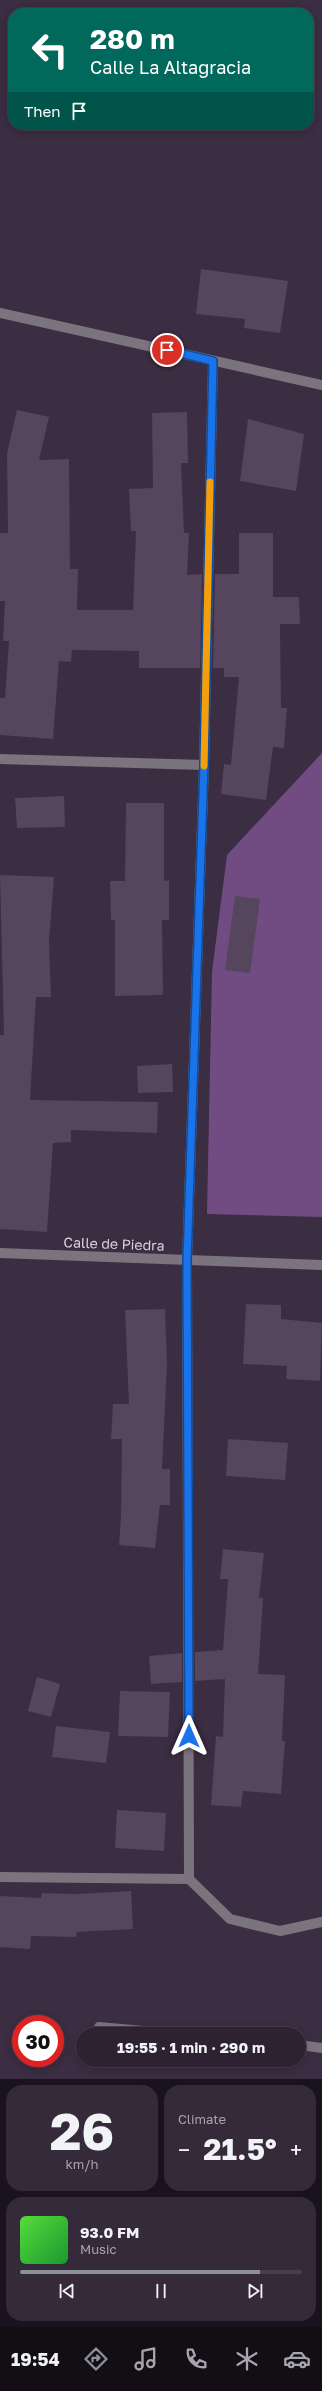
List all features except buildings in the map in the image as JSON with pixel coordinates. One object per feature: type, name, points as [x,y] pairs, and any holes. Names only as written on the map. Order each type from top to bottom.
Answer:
[{"type":"street","points":[[0,313],[322,385]]},
{"type":"street","points":[[189,1879],[187,1261],[204,765],[213,361]]},
{"type":"street","points":[[0,759],[204,765]]},
{"type":"street","name":"Calle de Piedra","points":[[0,1253],[322,1265]]},
{"type":"street","points":[[0,1877],[189,1879],[230,1919],[280,1931],[322,1922]]},
{"type":"street","points":[[306,2046],[322,2048]]},
{"type":"shaded area","points":[[322,753],[322,1217],[207,1214],[212,972],[227,855]]},
{"type":"slow traffic","points":[[204,766],[210,482]]},
{"type":"route","points":[[167,350],[213,361],[204,765],[187,1261],[189,1736]]}]
